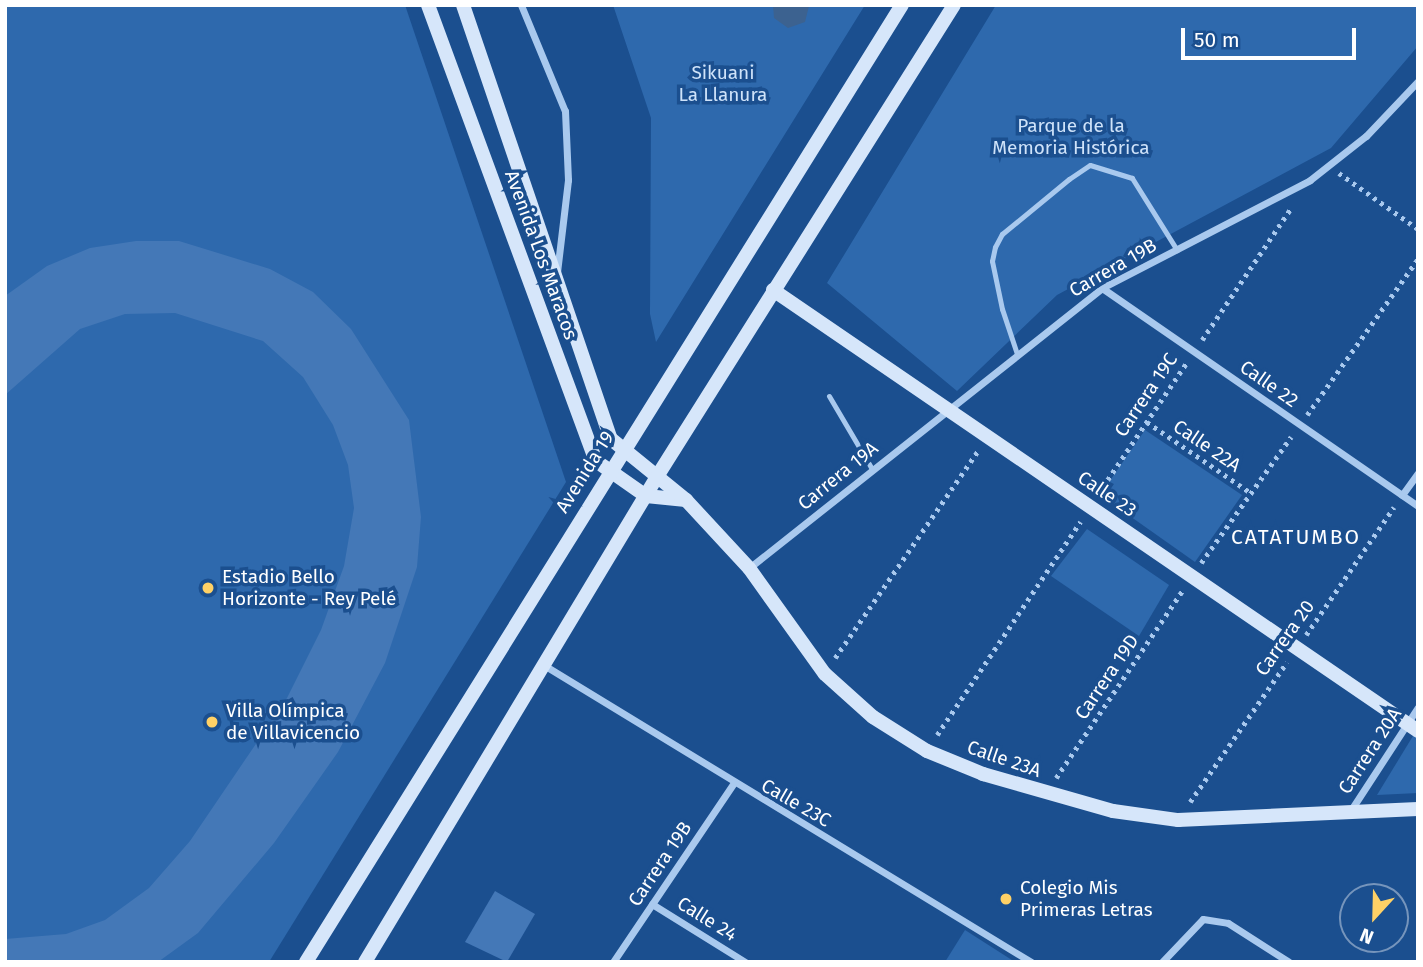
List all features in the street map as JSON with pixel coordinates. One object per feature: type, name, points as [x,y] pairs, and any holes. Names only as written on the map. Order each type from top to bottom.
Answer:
[{"type":"street","name":"Avenida Los Maracos","points":[[428,5],[596,461],[646,496]]},
{"type":"street","name":"Avenida Los Maracos","points":[[463,5],[611,439],[658,475]]},
{"type":"street","points":[[521,5],[565,111],[568,180],[556,281]]},
{"type":"street","name":"Avenida 19","points":[[306,962],[609,470],[902,5]]},
{"type":"street","points":[[365,962],[547,667],[658,475],[954,5]]},
{"type":"street","points":[[1310,180],[1329,166],[1418,80]]},
{"type":"street","name":"Carrera 19B","points":[[947,409],[1102,288],[1310,180]]},
{"type":"street","name":"Calle 22","points":[[1102,288],[1418,506]]},
{"type":"street","name":"Calle 23","points":[[774,290],[1412,727]]},
{"type":"street","name":"Carrera 19A","points":[[749,568],[947,409]]},
{"type":"street","points":[[1402,495],[1418,473]]},
{"type":"street","name":"Calle 23A","points":[[658,475],[749,568],[825,674],[873,717],[927,751],[1046,793],[1178,820],[1418,809]]},
{"type":"street","points":[[646,496],[685,500]]},
{"type":"street","name":"Calle 23C","points":[[547,667],[733,784],[1031,962]]},
{"type":"street","name":"Carrera 20A","points":[[1349,813],[1412,727],[1418,708]]},
{"type":"street","name":"Carrera 19B","points":[[613,962],[733,784]]},
{"type":"street","name":"Calle 24","points":[[652,904],[745,962]]},
{"type":"street","points":[[1163,962],[1203,919],[1228,923],[1289,962]]},
{"type":"lane","points":[[1017,354],[1002,309],[992,261],[995,247],[1002,234],[1090,165],[1132,178],[1177,250]]},
{"type":"lane","points":[[829,396],[872,469]]},
{"type":"path","points":[[1329,166],[1418,229]]},
{"type":"path","name":"Carrera 19C","points":[[927,751],[1310,180]]},
{"type":"path","name":"Calle 22A","points":[[1147,422],[1251,493]]},
{"type":"path","points":[[825,674],[988,437]]},
{"type":"path","name":"Carrera 20","points":[[1178,820],[1402,495]]},
{"type":"path","name":"Carrera 19D","points":[[1046,793],[1192,576]]},
{"type":"green space","name":"Villa Olímpica de Villavicencio","points":[[5,5],[405,5],[566,482],[269,962],[5,962]]},
{"type":"green space","name":"Sikuani La Llanura","points":[[613,5],[865,5],[656,342],[650,314],[651,118]]},
{"type":"green space","name":"Parque de la Memoria Histórica","points":[[996,5],[1418,5],[1418,46],[1331,148],[1057,295],[957,391],[827,283]]},
{"type":"green space","points":[[1145,430],[1242,495],[1195,562],[1100,495]]},
{"type":"green space","points":[[1087,529],[1169,585],[1139,636],[1051,576]]},
{"type":"green space","points":[[1416,731],[1418,793],[1377,795]]},
{"type":"green space","points":[[965,930],[1015,962],[945,962]]},
{"type":"shaded area","points":[[773,5],[820,5],[809,6],[805,22],[788,28],[774,18]]},
{"type":"building","points":[[136,241],[179,241],[270,269],[313,292],[351,329],[409,420],[421,517],[417,567],[385,663],[338,752],[274,843],[198,933],[158,962],[5,962],[5,939],[66,934],[105,920],[149,888],[190,841],[287,698],[321,630],[344,566],[354,508],[348,465],[333,425],[303,377],[263,341],[175,313],[125,314],[80,329],[5,395],[5,296],[47,266],[90,248]]},
{"type":"building","points":[[495,891],[535,914],[507,962],[465,942]]},
{"type":"place","name":"Estadio Bello Horizonte - Rey Pelé","points":[[208,588]]},
{"type":"place","name":"Villa Olímpica de Villavicencio","points":[[212,722]]},
{"type":"place","name":"Colegio Mis Primeras Letras","points":[[1006,899]]},
{"type":"district","name":"CATATUMBO","points":[[1296,537]]}]
